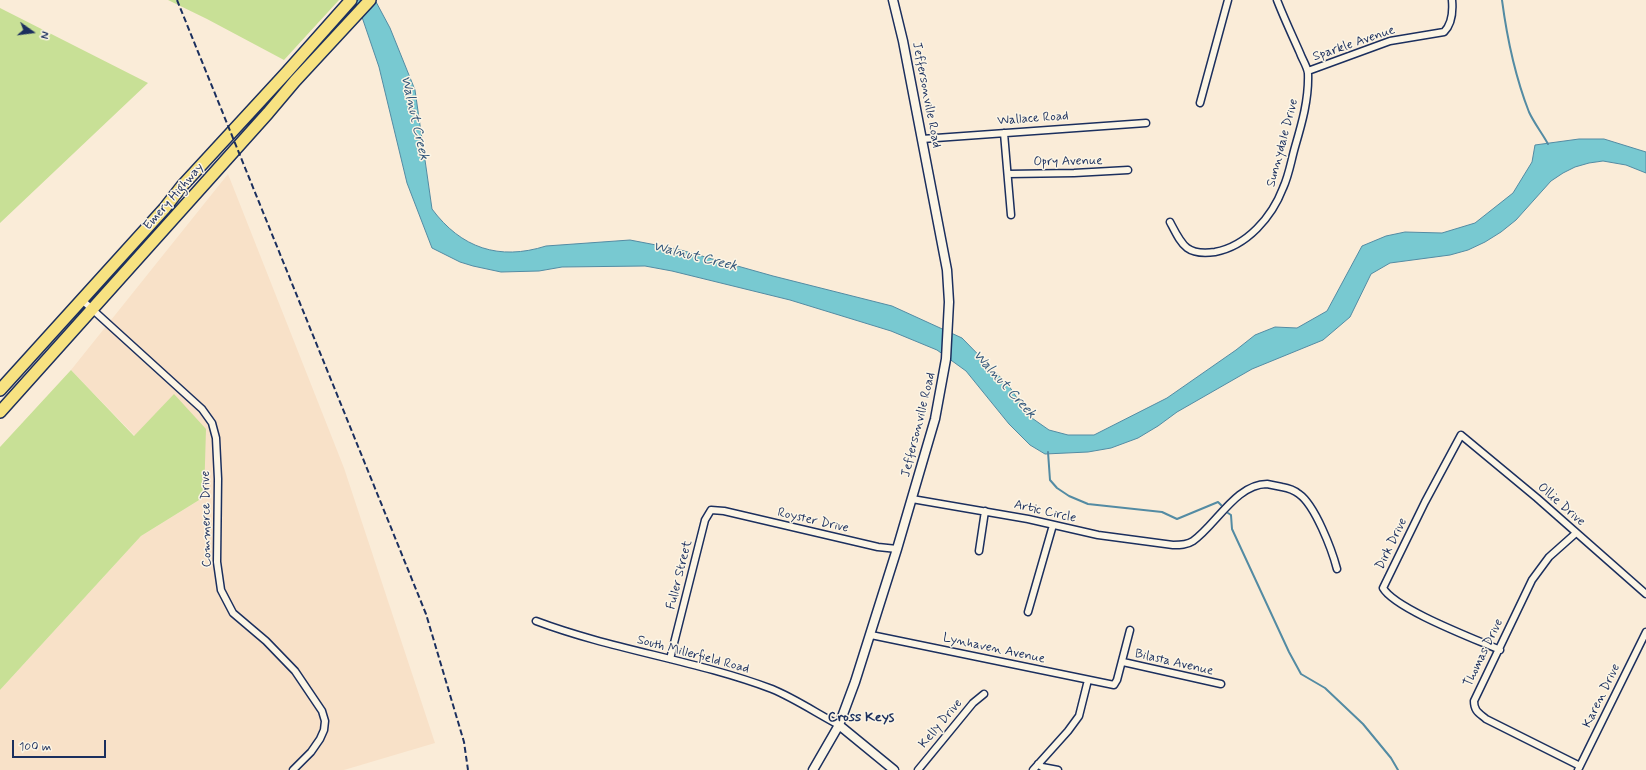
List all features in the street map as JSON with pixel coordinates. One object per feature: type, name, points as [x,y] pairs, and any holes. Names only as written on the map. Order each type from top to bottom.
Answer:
[{"type":"highway","name":"Emery Highway","points":[[0,390],[351,0]]},
{"type":"highway","name":"Emery Highway","points":[[0,412],[295,81],[370,0]]},
{"type":"highway","points":[[287,72],[295,81]]},
{"type":"street","name":"Jeffersonville Road","points":[[813,770],[839,725],[871,635],[935,419],[946,359],[949,306],[948,280],[944,248],[903,41],[893,0]]},
{"type":"street","points":[[1200,103],[1228,0]]},
{"type":"street","name":"Sunnydale Drive","points":[[1170,222],[1181,243],[1194,252],[1205,253],[1219,251],[1234,246],[1257,228],[1276,204],[1284,187],[1307,102],[1308,71],[1277,0]]},
{"type":"street","name":"Sparkle Avenue","points":[[1308,71],[1390,42],[1444,32],[1448,29],[1451,18],[1453,9],[1452,0]]},
{"type":"street","name":"Wallace Road","points":[[922,139],[1146,123]]},
{"type":"street","points":[[1004,133],[1011,215]]},
{"type":"street","name":"Opry Avenue","points":[[1008,174],[1128,170]]},
{"type":"street","name":"Commerce Drive","points":[[82,300],[202,409],[212,422],[216,438],[218,479],[217,562],[221,590],[233,613],[283,658],[295,671],[322,711],[325,721],[324,730],[320,739],[311,752],[293,770]]},
{"type":"street","name":"Ollie Drive","points":[[1461,435],[1646,594]]},
{"type":"street","name":"Dirk Drive","points":[[1461,435],[1418,515],[1383,588],[1390,597],[1418,613],[1500,650]]},
{"type":"street","name":"Artic Circle","points":[[912,499],[985,511],[1098,535],[1173,545],[1184,545],[1193,541],[1230,502],[1245,491],[1266,484],[1289,489],[1300,494],[1310,507],[1330,544],[1337,569]]},
{"type":"street","name":"Fuller Street","points":[[670,659],[705,520],[711,510],[724,511]]},
{"type":"street","name":"Royster Drive","points":[[724,511],[870,546],[897,549]]},
{"type":"street","points":[[979,551],[985,511]]},
{"type":"street","points":[[1028,612],[1053,525]]},
{"type":"street","name":"Thomas Drive","points":[[1576,533],[1549,557],[1532,580],[1500,650],[1475,696],[1474,707],[1477,712],[1486,719],[1579,768]]},
{"type":"street","name":"South Millerfield Road","points":[[536,621],[556,629],[622,646],[645,654],[670,659],[750,681],[774,690],[839,725]]},
{"type":"street","points":[[1123,662],[1130,630]]},
{"type":"street","name":"Karen Drive","points":[[1579,768],[1646,632]]},
{"type":"street","name":"Lynhaven Avenue","points":[[871,635],[1114,685],[1123,662]]},
{"type":"street","name":"Bilasta Avenue","points":[[1123,662],[1221,684]]},
{"type":"street","points":[[1033,770],[1068,731],[1078,716],[1088,680]]},
{"type":"street","name":"Kelly Drive","points":[[918,770],[973,703],[984,694]]},
{"type":"street","points":[[839,725],[894,770]]},
{"type":"street","points":[[1038,764],[1042,767],[1058,770]]},
{"type":"shaded area","points":[[228,174],[344,468],[435,743],[344,770],[0,770],[0,690],[141,536],[204,497],[174,395],[135,436],[71,370]]},
{"type":"green space","points":[[168,0],[339,0],[284,60]]},
{"type":"green space","points":[[0,8],[148,83],[0,223]]},
{"type":"green space","points":[[71,370],[134,436],[174,394],[206,429],[204,497],[141,536],[0,690],[0,447]]},
{"type":"water","name":"Walnut Creek","points":[[353,0],[375,0],[390,28],[415,90],[432,209],[455,233],[468,242],[482,248],[512,252],[546,246],[630,240],[677,249],[773,276],[892,306],[962,338],[1009,386],[1029,416],[1049,430],[1068,435],[1094,435],[1167,398],[1255,335],[1275,327],[1297,328],[1327,311],[1362,246],[1386,236],[1405,232],[1442,233],[1475,223],[1513,193],[1532,162],[1535,145],[1579,139],[1604,139],[1646,152],[1646,173],[1626,165],[1603,161],[1575,167],[1551,181],[1516,220],[1485,242],[1468,250],[1450,255],[1390,263],[1371,274],[1350,317],[1323,340],[1252,369],[1177,412],[1138,438],[1111,448],[1088,452],[1045,454],[1030,445],[1009,424],[966,371],[937,350],[891,331],[790,300],[672,271],[645,266],[562,267],[539,271],[501,272],[460,262],[432,248],[407,183],[379,67],[362,17]]},
{"type":"waterway","points":[[1502,0],[1509,43],[1520,85],[1529,112],[1548,144]]},
{"type":"waterway","points":[[1048,452],[1050,480],[1057,488],[1069,496],[1088,504],[1162,512],[1177,519],[1218,502],[1221,505]]},
{"type":"waterway","points":[[1228,513],[1231,515],[1232,529],[1289,652],[1301,674],[1325,688],[1363,724],[1391,758],[1398,770]]},
{"type":"railway","points":[[177,0],[426,614],[464,742],[468,770]]},
{"type":"district","name":"Cross Keys","points":[[861,718]]}]
